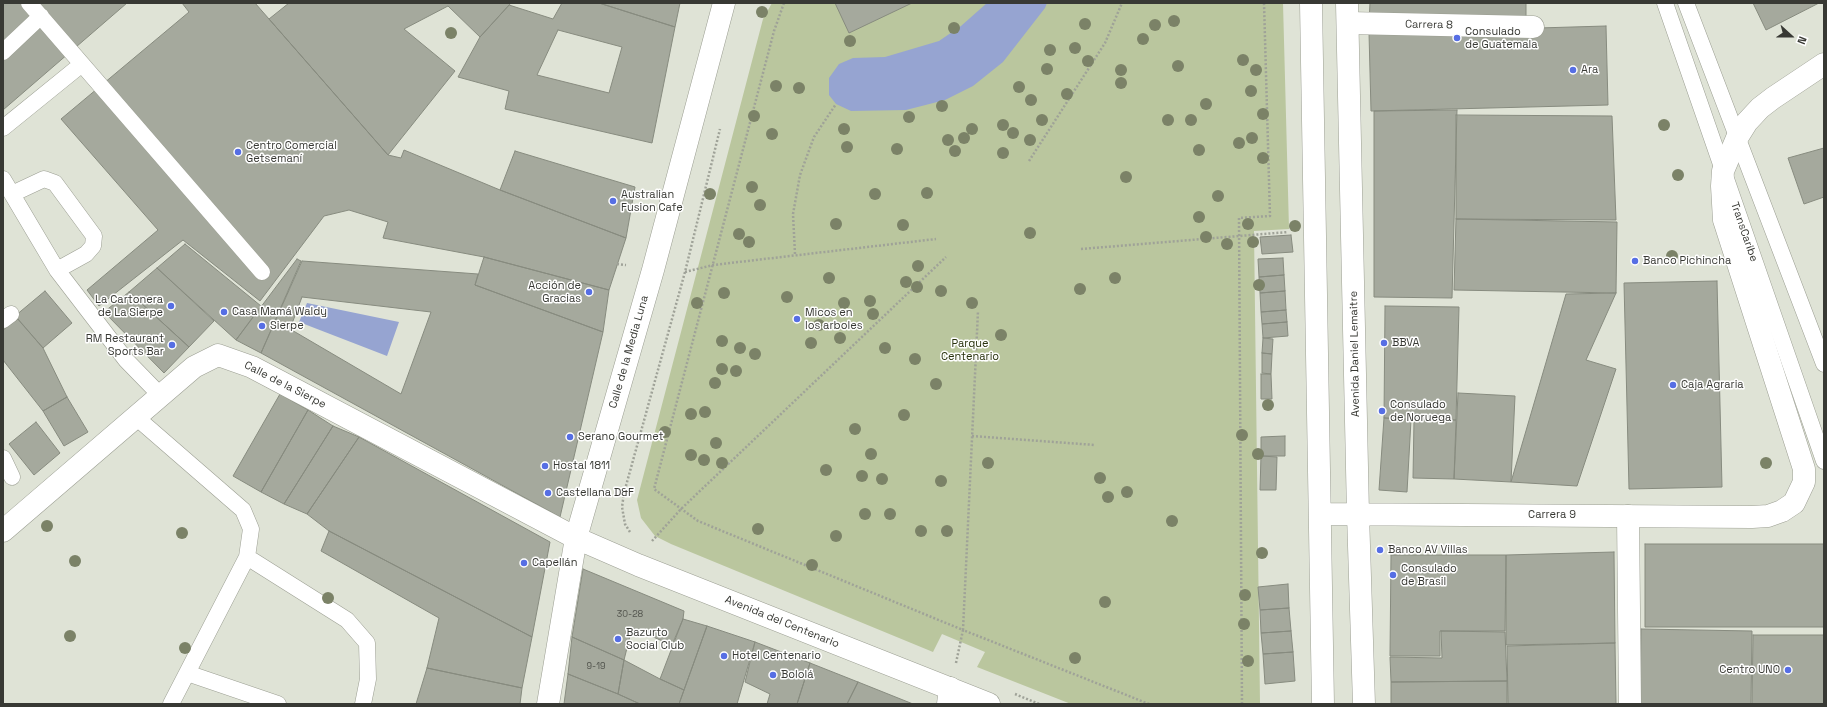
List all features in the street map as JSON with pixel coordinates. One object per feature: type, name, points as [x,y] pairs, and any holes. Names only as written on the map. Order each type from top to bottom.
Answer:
[{"type":"street","name":"Calle de la Media Luna","points":[[548,704],[576,538],[653,270],[724,3]]},
{"type":"street","points":[[1311,3],[1323,704]]},
{"type":"street","name":"Carrera 8","points":[[1348,13],[1533,27]]},
{"type":"street","name":"Avenida Daniel Lemaitre","points":[[1348,13],[1358,514],[1364,704]]},
{"type":"street","points":[[1723,171],[1747,122],[1760,108],[1824,64]]},
{"type":"street","name":"Carrera 9","points":[[1320,514],[1752,517],[1768,516],[1782,511],[1794,503],[1804,482],[1804,469],[1724,220],[1722,196],[1723,171]]},
{"type":"street","name":"Calle de la Sierpe","points":[[3,531],[194,368],[218,355],[252,367],[576,538]]},
{"type":"street","points":[[1628,516],[1630,704]]},
{"type":"street","name":"Avenida del Centenario","points":[[576,538],[643,557],[949,696],[989,704]]},
{"type":"lane","points":[[29,3],[262,272]]},
{"type":"lane","name":"TransCaribe","points":[[1665,3],[1824,461]]},
{"type":"lane","points":[[1686,3],[1824,364]]},
{"type":"lane","points":[[3,52],[41,16]]},
{"type":"lane","points":[[3,128],[82,64]]},
{"type":"lane","points":[[3,179],[57,270],[126,360],[162,396]]},
{"type":"lane","points":[[12,194],[44,179],[55,183],[94,236],[93,246],[86,254],[57,270]]},
{"type":"lane","points":[[137,418],[243,510],[251,529],[247,557],[171,704]]},
{"type":"lane","points":[[3,458],[12,477]]},
{"type":"lane","points":[[247,557],[346,620],[367,643],[368,679],[363,704]]},
{"type":"lane","points":[[187,673],[278,704]]},
{"type":"path","points":[[784,3],[774,31],[654,489],[698,521],[963,630],[1149,704]]},
{"type":"path","points":[[1029,161],[1105,44],[1122,3]]},
{"type":"path","points":[[1242,704],[1239,218],[1270,216],[1264,3]]},
{"type":"path","points":[[795,254],[793,214],[800,175],[814,137],[836,104]]},
{"type":"path","points":[[643,557],[634,537],[625,524],[622,507],[624,493],[685,272],[721,127]]},
{"type":"path","points":[[1081,249],[1315,229]]},
{"type":"path","points":[[653,270],[685,272],[713,265],[795,254],[936,239]]},
{"type":"path","points":[[643,557],[655,536],[681,509],[946,257]]},
{"type":"path","points":[[949,696],[963,630],[978,311]]},
{"type":"path","points":[[972,436],[1095,445]]},
{"type":"path","points":[[1011,693],[1039,704]]},
{"type":"green space","name":"Parque Centenario","points":[[772,3],[1283,3],[1289,229],[1254,231],[1260,704],[1071,704],[977,667],[985,652],[942,634],[933,652],[671,544],[655,536],[641,518],[637,500],[763,19]]},
{"type":"water","points":[[987,3],[1047,3],[1045,8],[1003,62],[973,86],[945,100],[906,110],[851,111],[836,104],[829,95],[829,78],[839,64],[853,58],[885,57],[939,41],[961,26]]},
{"type":"water","points":[[307,303],[399,322],[387,356],[299,322]]},
{"type":"building","points":[[3,3],[127,3],[3,110]]},
{"type":"building","name":"Centro Comercial Getsemaní","points":[[182,3],[255,3],[388,155],[401,158],[404,150],[500,190],[626,238],[609,290],[484,257],[383,238],[388,222],[349,210],[324,216],[260,301],[183,240],[99,306],[87,290],[158,230],[61,119],[189,12]]},
{"type":"building","points":[[289,3],[511,3],[480,37],[448,6],[404,29],[455,71],[388,155],[269,19]]},
{"type":"building","points":[[562,3],[599,3],[675,27],[652,143],[505,109],[509,91],[458,77],[480,37],[509,5],[553,19]],"holes":[[[558,30],[622,47],[609,93],[537,75]]]},
{"type":"building","points":[[599,3],[680,3],[675,27]]},
{"type":"building","points":[[835,3],[912,3],[849,33]]},
{"type":"building","points":[[1370,3],[1526,3],[1526,23],[1369,23]]},
{"type":"building","points":[[1753,3],[1819,3],[1766,30]]},
{"type":"building","points":[[1606,26],[1608,105],[1371,111],[1369,33]]},
{"type":"building","points":[[1457,110],[1452,298],[1374,297],[1374,111]]},
{"type":"building","points":[[1456,115],[1612,116],[1616,220],[1456,219]]},
{"type":"building","points":[[1824,148],[1824,197],[1804,204],[1788,158]]},
{"type":"building","points":[[515,151],[635,187],[626,238],[500,190]]},
{"type":"building","points":[[1456,219],[1617,222],[1616,293],[1454,290]]},
{"type":"building","points":[[1291,235],[1293,252],[1262,254],[1260,237]]},
{"type":"building","points":[[185,244],[261,306],[236,340],[157,268]]},
{"type":"building","points":[[484,257],[609,290],[603,332],[475,285]]},
{"type":"building","points":[[1283,258],[1284,275],[1259,277],[1258,259]]},
{"type":"building","points":[[297,259],[301,261],[261,353],[236,340]]},
{"type":"building","points":[[302,261],[478,274],[475,285],[603,332],[560,517],[261,353]],"holes":[[[302,297],[431,312],[401,394],[290,329]]]},
{"type":"building","name":"La Cartonera de La Sierpe","points":[[157,268],[214,321],[189,347],[129,292]]},
{"type":"building","points":[[1284,275],[1285,291],[1260,293],[1259,277]]},
{"type":"building","name":"Caja Agraria","points":[[1717,281],[1722,487],[1629,489],[1624,283]]},
{"type":"building","points":[[45,291],[72,323],[43,348],[15,316]]},
{"type":"building","points":[[1285,291],[1286,310],[1261,312],[1260,293]]},
{"type":"building","points":[[129,292],[189,347],[164,373],[104,312]]},
{"type":"building","points":[[1616,293],[1586,360],[1616,369],[1577,486],[1511,482],[1566,294]]},
{"type":"building","points":[[1385,306],[1459,307],[1456,420],[1384,418]]},
{"type":"building","points":[[1286,310],[1287,322],[1262,324],[1261,312]]},
{"type":"building","points":[[18,319],[43,348],[67,397],[43,411],[3,360],[3,330]]},
{"type":"building","points":[[1287,322],[1288,336],[1263,338],[1262,324]]},
{"type":"building","points":[[1263,338],[1273,339],[1272,354],[1262,353]]},
{"type":"building","points":[[1262,353],[1272,354],[1271,374],[1262,373]]},
{"type":"building","points":[[1261,374],[1271,374],[1272,399],[1261,399]]},
{"type":"building","points":[[1458,393],[1515,396],[1511,482],[1454,479]]},
{"type":"building","points":[[280,394],[308,410],[261,492],[233,476]]},
{"type":"building","points":[[67,397],[88,432],[64,446],[43,411]]},
{"type":"building","points":[[308,410],[333,426],[284,504],[261,492]]},
{"type":"building","points":[[1384,418],[1411,420],[1407,492],[1379,490]]},
{"type":"building","points":[[1414,420],[1456,420],[1454,479],[1413,478]]},
{"type":"building","points":[[36,422],[60,453],[34,475],[9,444]]},
{"type":"building","points":[[333,426],[359,437],[307,514],[284,504]]},
{"type":"building","points":[[1285,436],[1285,456],[1261,456],[1261,437]]},
{"type":"building","points":[[359,437],[550,542],[532,637],[329,531],[307,514]]},
{"type":"building","points":[[1261,456],[1277,457],[1276,490],[1260,490]]},
{"type":"building","points":[[329,531],[532,637],[522,688],[427,668],[439,618],[321,551]]},
{"type":"building","points":[[1645,544],[1824,544],[1824,627],[1645,627]]},
{"type":"building","points":[[1614,552],[1615,643],[1506,645],[1506,555]]},
{"type":"building","points":[[1391,555],[1506,555],[1505,631],[1440,631],[1440,656],[1390,656]]},
{"type":"building","points":[[583,569],[684,611],[683,619],[672,645],[632,628],[624,660],[572,637]]},
{"type":"building","points":[[1288,584],[1289,608],[1260,610],[1258,587]]},
{"type":"building","points":[[1289,608],[1291,631],[1261,633],[1260,610]]},
{"type":"building","points":[[683,619],[707,626],[684,690],[660,679]]},
{"type":"building","points":[[707,626],[755,642],[737,704],[679,704]]},
{"type":"building","points":[[1641,629],[1752,631],[1751,704],[1640,704]]},
{"type":"building","points":[[1291,631],[1293,652],[1263,654],[1261,633]]},
{"type":"building","points":[[1441,631],[1505,632],[1507,681],[1391,682],[1390,657],[1442,658]]},
{"type":"building","name":"Centro UNO","points":[[1753,635],[1824,635],[1824,704],[1752,704]]},
{"type":"building","points":[[572,637],[624,660],[618,694],[568,674]]},
{"type":"building","points":[[755,642],[810,663],[797,704],[767,704],[770,694],[745,682]]},
{"type":"building","points":[[1615,643],[1616,704],[1508,704],[1507,646]]},
{"type":"building","points":[[1293,652],[1295,681],[1265,684],[1263,654]]},
{"type":"building","points":[[624,660],[684,690],[679,704],[640,704],[618,694]]},
{"type":"building","points":[[810,663],[858,682],[847,704],[797,704]]},
{"type":"building","points":[[427,668],[522,688],[520,704],[416,704]]},
{"type":"building","points":[[568,674],[618,694],[640,704],[564,704]]},
{"type":"building","points":[[1507,681],[1507,704],[1391,704],[1391,682]]},
{"type":"building","points":[[858,682],[913,704],[847,704]]},
{"type":"place","name":"Consulado de Guatemala","points":[[1457,38]]},
{"type":"place","name":"Ara","points":[[1573,70]]},
{"type":"place","name":"Centro Comercial Getsemaní","points":[[238,152]]},
{"type":"place","name":"Australian Fusion Cafe","points":[[613,201]]},
{"type":"place","name":"Banco Pichincha","points":[[1635,261]]},
{"type":"place","name":"Acción de Gracias","points":[[589,292]]},
{"type":"place","name":"La Cartonera de La Sierpe","points":[[171,306]]},
{"type":"place","name":"Casa Mamá Waldy","points":[[224,312]]},
{"type":"place","name":"Micos en los arboles","points":[[797,319]]},
{"type":"place","name":"Sierpe","points":[[262,326]]},
{"type":"place","name":"BBVA","points":[[1384,343]]},
{"type":"place","name":"RM Restaurant Sports Bar","points":[[172,345]]},
{"type":"place","name":"Caja Agraria","points":[[1673,385]]},
{"type":"place","name":"Consulado de Noruega","points":[[1382,411]]},
{"type":"place","name":"Serano Gourmet","points":[[570,437]]},
{"type":"place","name":"Hostal 1811","points":[[545,466]]},
{"type":"place","name":"Castellana D&F","points":[[548,493]]},
{"type":"place","name":"Banco AV Villas","points":[[1380,550]]},
{"type":"place","name":"Capellán","points":[[524,563]]},
{"type":"place","name":"Consulado de Brasil","points":[[1393,575]]},
{"type":"place","name":"Bazurto Social Club","points":[[618,639]]},
{"type":"place","name":"Hotel Centenario","points":[[724,656]]},
{"type":"place","name":"Centro UNO","points":[[1788,670]]},
{"type":"place","name":"Bololá","points":[[773,675]]}]
